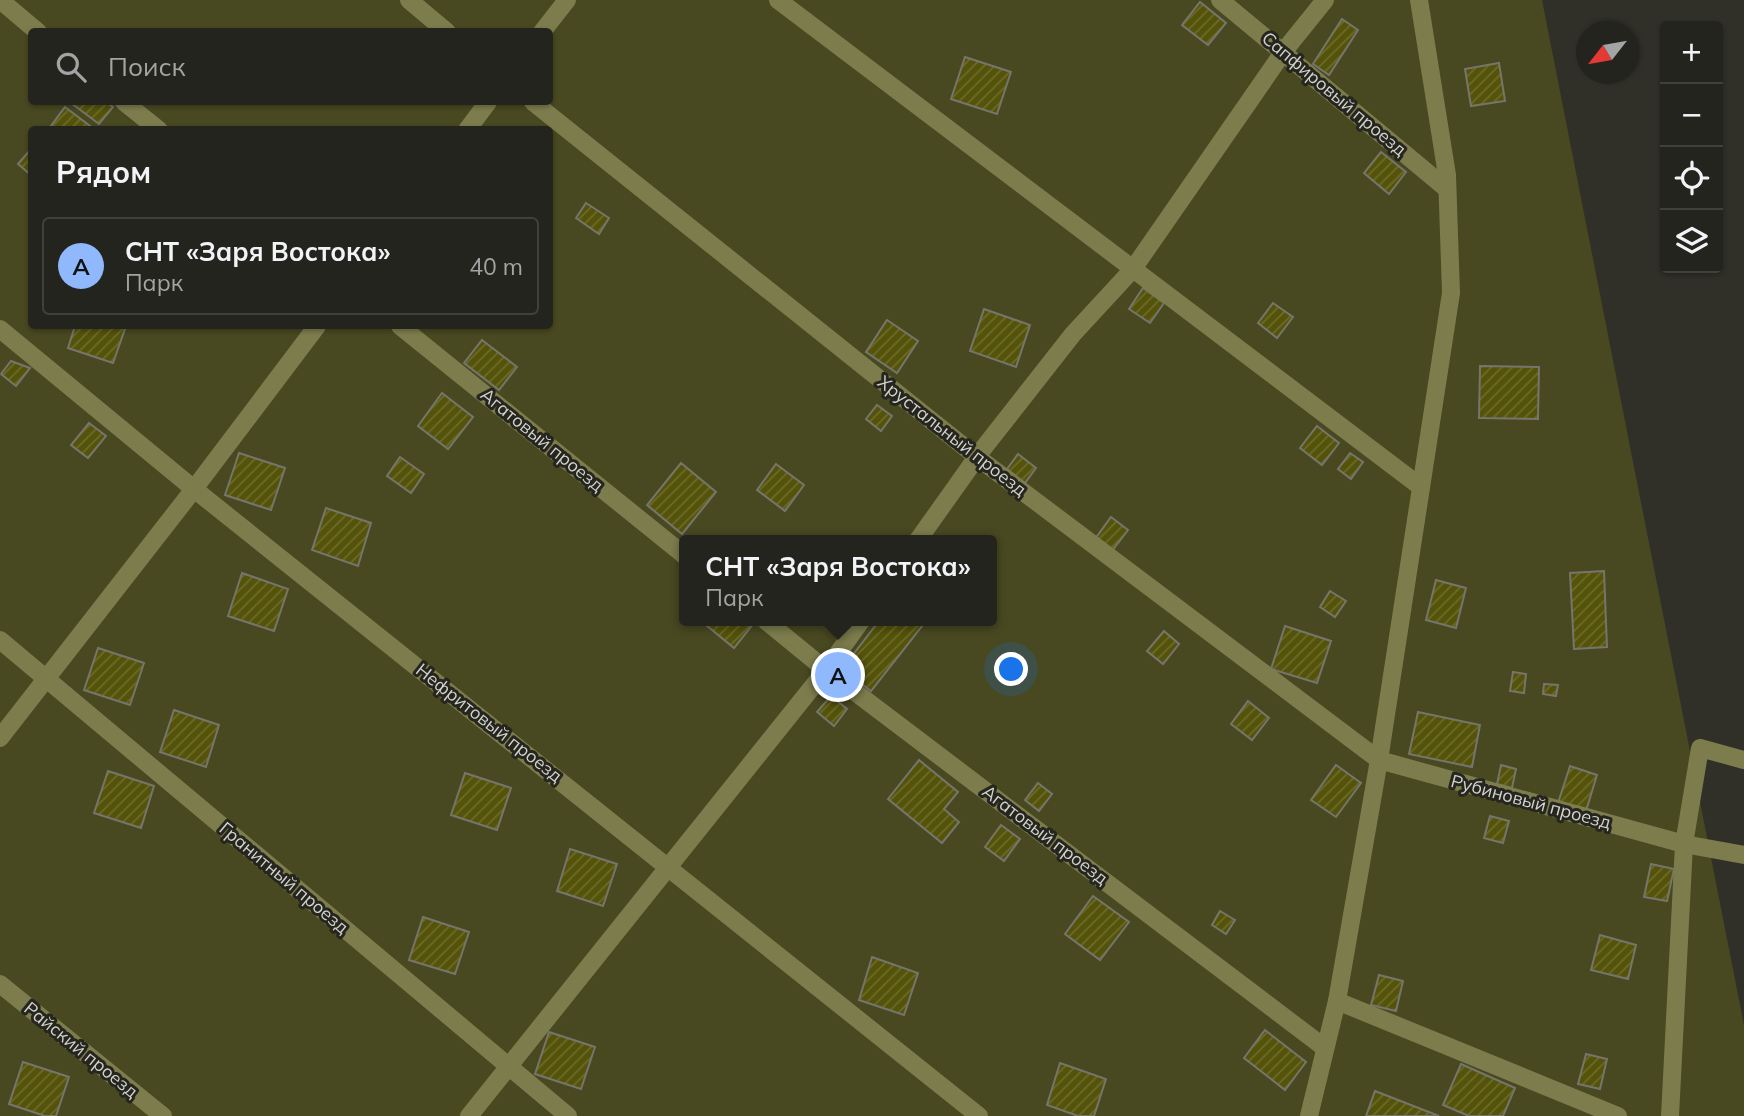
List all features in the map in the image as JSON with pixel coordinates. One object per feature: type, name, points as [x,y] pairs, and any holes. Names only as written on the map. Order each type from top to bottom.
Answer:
[{"type":"street","points":[[0,0],[33,28]]},
{"type":"street","points":[[409,0],[442,28]]},
{"type":"street","points":[[545,28],[567,0]]},
{"type":"street","points":[[778,0],[1421,487]]},
{"type":"street","name":"Сапфировый проезд","points":[[1220,0],[1447,189]]},
{"type":"street","points":[[921,535],[976,457],[1073,334],[1133,269],[1284,51],[1325,0]]},
{"type":"street","points":[[1309,1116],[1337,1002],[1379,760],[1451,293],[1447,189],[1419,0]]},
{"type":"street","points":[[128,105],[154,126]]},
{"type":"street","points":[[470,126],[486,105]]},
{"type":"street","name":"Хрустальный проезд","points":[[537,105],[976,457],[1379,760]]},
{"type":"street","name":"Нефритовый проезд","points":[[0,329],[194,489],[979,1116]]},
{"type":"street","points":[[0,738],[315,329]]},
{"type":"street","name":"Агатовый проезд","points":[[404,329],[679,551]]},
{"type":"street","name":"Агатовый проезд","points":[[772,626],[826,670],[1325,1048]]},
{"type":"street","points":[[469,1116],[826,670],[857,626]]},
{"type":"street","name":"Гранитный проезд","points":[[0,640],[568,1116]]},
{"type":"street","points":[[1671,1116],[1684,844],[1700,748],[1744,760]]},
{"type":"street","name":"Рубиновый проезд","points":[[1379,760],[1684,844],[1744,855]]},
{"type":"street","name":"Райский проезд","points":[[0,985],[163,1116]]},
{"type":"street","points":[[1337,1002],[1618,1116]]},
{"type":"shaded area","points":[[0,0],[1542,0],[1744,1025],[1744,1116],[0,1116]]},
{"type":"building","points":[[1200,2],[1226,23],[1208,45],[1182,25]]},
{"type":"building","points":[[1342,19],[1358,30],[1329,75],[1313,64]]},
{"type":"building","points":[[965,57],[1011,72],[997,114],[951,99]]},
{"type":"building","points":[[1499,63],[1505,101],[1471,106],[1465,69]]},
{"type":"building","points":[[74,105],[113,107],[99,124]]},
{"type":"building","points":[[65,107],[90,126],[51,126]]},
{"type":"building","points":[[28,152],[28,173],[18,164]]},
{"type":"building","points":[[1381,152],[1406,172],[1389,194],[1364,173]]},
{"type":"building","points":[[586,203],[609,218],[599,234],[576,218]]},
{"type":"building","points":[[1143,288],[1164,303],[1150,323],[1129,309]]},
{"type":"building","points":[[1273,303],[1293,317],[1277,338],[1258,323]]},
{"type":"building","points":[[984,309],[1030,325],[1016,367],[970,351]]},
{"type":"building","points":[[887,320],[918,341],[897,373],[866,352]]},
{"type":"building","points":[[74,329],[125,329],[113,363],[68,348]]},
{"type":"building","points":[[482,340],[517,367],[499,390],[464,363]]},
{"type":"building","points":[[11,361],[30,368],[16,386],[1,374]]},
{"type":"building","points":[[1480,366],[1539,367],[1538,419],[1479,418]]},
{"type":"building","points":[[442,393],[473,417],[448,449],[418,426]]},
{"type":"building","points":[[877,405],[892,416],[881,431],[866,419]]},
{"type":"building","points":[[89,423],[106,436],[88,458],[71,445]]},
{"type":"building","points":[[1317,426],[1339,443],[1322,465],[1300,448]]},
{"type":"building","points":[[239,453],[285,468],[271,510],[225,495]]},
{"type":"building","points":[[1350,453],[1363,462],[1351,479],[1338,469]]},
{"type":"building","points":[[1018,454],[1036,468],[1025,483],[1007,469]]},
{"type":"building","points":[[400,457],[424,474],[411,493],[387,476]]},
{"type":"building","points":[[681,463],[716,492],[682,534],[647,505]]},
{"type":"building","points":[[776,464],[804,485],[785,511],[757,490]]},
{"type":"building","points":[[326,508],[371,523],[358,566],[312,550]]},
{"type":"building","points":[[1111,517],[1128,530],[1112,551],[1095,539]]},
{"type":"building","points":[[1604,571],[1607,647],[1574,649],[1570,573]]},
{"type":"building","points":[[242,573],[288,589],[274,631],[228,616]]},
{"type":"building","points":[[1436,580],[1466,588],[1456,628],[1426,620]]},
{"type":"building","points":[[1330,591],[1346,601],[1335,617],[1320,607]]},
{"type":"building","points":[[707,626],[752,626],[734,648]]},
{"type":"building","points":[[875,626],[922,626],[871,691],[842,669]]},
{"type":"building","points":[[1285,626],[1331,641],[1317,683],[1271,669]]},
{"type":"building","points":[[1164,631],[1179,644],[1163,664],[1147,651]]},
{"type":"building","points":[[98,648],[144,663],[130,705],[84,690]]},
{"type":"building","points":[[1513,672],[1526,674],[1524,693],[1510,691]]},
{"type":"building","points":[[1544,684],[1558,685],[1556,696],[1543,694]]},
{"type":"building","points":[[831,696],[847,709],[834,726],[817,712]]},
{"type":"building","points":[[1248,701],[1269,718],[1252,740],[1231,724]]},
{"type":"building","points":[[174,710],[219,725],[206,767],[160,752]]},
{"type":"building","points":[[1418,712],[1480,725],[1472,767],[1409,754]]},
{"type":"building","points":[[919,760],[958,792],[944,809],[959,822],[942,843],[888,799]]},
{"type":"building","points":[[1336,765],[1361,783],[1336,817],[1311,800]]},
{"type":"building","points":[[1501,765],[1516,769],[1512,788],[1497,784]]},
{"type":"building","points":[[1570,766],[1597,775],[1586,811],[1558,803]]},
{"type":"building","points":[[108,771],[154,786],[141,828],[94,813]]},
{"type":"building","points":[[465,773],[511,788],[497,830],[451,815]]},
{"type":"building","points":[[1038,783],[1052,794],[1039,811],[1025,800]]},
{"type":"building","points":[[1490,816],[1509,821],[1503,843],[1484,838]]},
{"type":"building","points":[[1001,825],[1020,839],[1004,861],[985,847]]},
{"type":"building","points":[[570,849],[617,864],[603,906],[557,891]]},
{"type":"building","points":[[1651,864],[1674,869],[1667,901],[1644,897]]},
{"type":"building","points":[[1093,896],[1129,922],[1100,960],[1065,934]]},
{"type":"building","points":[[1220,911],[1235,920],[1226,934],[1212,925]]},
{"type":"building","points":[[423,917],[469,932],[455,974],[409,960]]},
{"type":"building","points":[[1600,935],[1636,945],[1628,979],[1591,970]]},
{"type":"building","points":[[872,957],[918,973],[904,1015],[859,1000]]},
{"type":"building","points":[[1379,975],[1403,981],[1396,1011],[1371,1005]]},
{"type":"building","points":[[1265,1030],[1306,1062],[1285,1090],[1244,1058]]},
{"type":"building","points":[[549,1032],[595,1047],[581,1089],[535,1074]]},
{"type":"building","points":[[1586,1054],[1607,1059],[1600,1089],[1578,1084]]},
{"type":"building","points":[[23,1062],[69,1077],[56,1116],[45,1116],[9,1104]]},
{"type":"building","points":[[1060,1063],[1106,1079],[1094,1116],[1078,1116],[1047,1105]]},
{"type":"building","points":[[1461,1064],[1515,1088],[1503,1116],[1469,1116],[1443,1105]]},
{"type":"building","points":[[1375,1091],[1439,1116],[1366,1116]]},
{"type":"place","name":"СНТ «Заря Востока»","points":[[838,675]]}]
